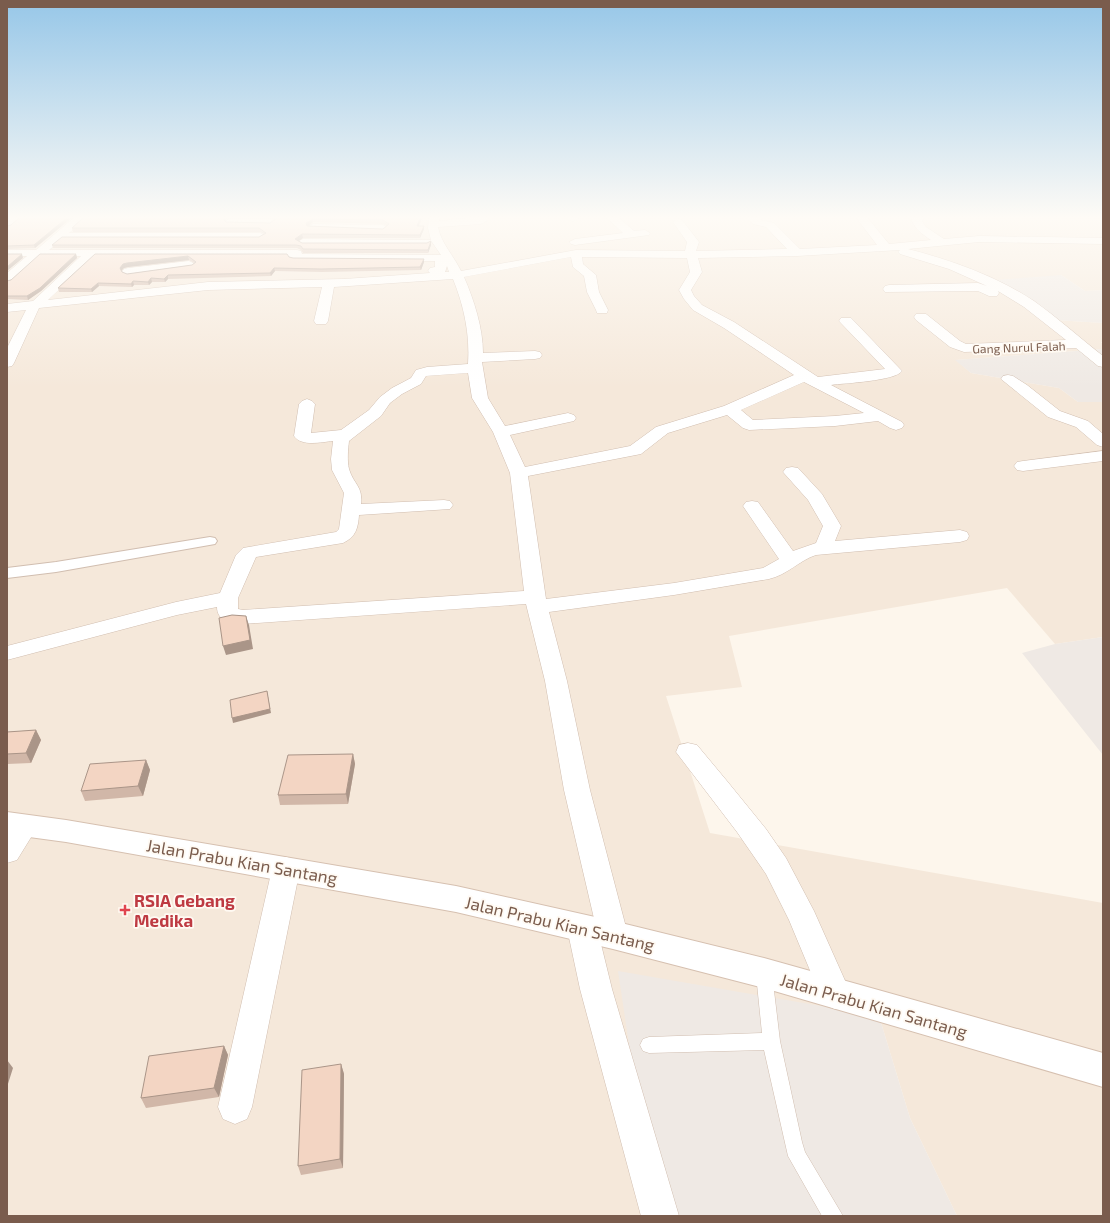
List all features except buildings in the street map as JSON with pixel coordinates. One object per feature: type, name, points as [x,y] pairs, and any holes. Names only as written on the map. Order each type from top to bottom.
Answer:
[{"type":"main road","name":"Jalan Prabu Kian Santang","points":[[16,824],[66,831],[456,899],[613,935],[764,973],[1103,1070]]},
{"type":"street","points":[[7,363],[36,303],[70,273]]},
{"type":"street","points":[[107,293],[127,273]]},
{"type":"street","points":[[7,308],[107,293],[212,283],[257,273]]},
{"type":"street","points":[[456,273],[473,324],[480,398],[501,432],[519,474],[536,602],[556,681],[577,790],[613,935]]},
{"type":"street","points":[[7,304],[36,303],[208,286],[329,283],[457,276],[472,273]]},
{"type":"street","points":[[587,273],[590,275],[593,292],[602,310]]},
{"type":"street","points":[[695,273],[685,290],[687,296],[701,310],[727,324],[811,379],[881,416],[896,426]]},
{"type":"street","points":[[968,273],[1018,297],[1029,304],[1103,363]]},
{"type":"street","points":[[321,321],[329,283]]},
{"type":"street","points":[[889,289],[980,287],[1003,299],[1018,297]]},
{"type":"street","name":"Gang Nurul Falah","points":[[921,317],[955,344],[964,348],[1079,344]]},
{"type":"street","points":[[519,474],[635,450],[662,430],[730,409],[811,379],[890,373],[895,371],[846,321]]},
{"type":"street","points":[[307,404],[302,436],[306,438],[345,435],[375,413],[385,400],[397,391],[416,381],[422,373],[476,363],[535,355]]},
{"type":"street","points":[[1008,379],[1022,388],[1054,414],[1082,424],[1103,442]]},
{"type":"street","points":[[730,409],[749,425],[835,421],[881,416]]},
{"type":"street","points":[[501,432],[568,418]]},
{"type":"street","points":[[345,435],[339,450],[339,459],[343,475],[353,493],[352,510],[348,530],[343,536],[336,539],[264,549],[248,553],[228,598],[228,613],[236,617],[242,617],[536,602],[674,589],[761,574],[780,568],[808,550],[960,536]]},
{"type":"street","points":[[1022,466],[1103,456]]},
{"type":"street","points":[[792,472],[816,498],[832,526],[826,537],[824,548]]},
{"type":"street","points":[[352,510],[444,505]]},
{"type":"street","points":[[752,506],[790,561]]},
{"type":"street","points":[[7,573],[56,567],[210,541]]},
{"type":"street","points":[[7,653],[176,609],[228,598]]},
{"type":"street","points":[[688,752],[749,827],[769,855],[801,917],[835,994]]},
{"type":"street","points":[[7,852],[16,824]]},
{"type":"street","points":[[235,1107],[286,869]]},
{"type":"street","points":[[582,928],[596,989],[660,1216]]},
{"type":"lane","points":[[764,973],[771,1041],[797,1156],[833,1216]]},
{"type":"lane","points":[[649,1044],[771,1041]]},
{"type":"shaded area","points":[[7,273],[1103,273],[1103,290],[1085,291],[1061,275],[1023,304],[1040,319],[1103,323],[1103,342],[1101,342],[1103,344],[1103,349],[956,360],[971,373],[1059,388],[1078,402],[1103,402],[1103,637],[1055,644],[1007,588],[729,636],[742,687],[666,696],[710,833],[1103,903],[1103,1216],[957,1216],[910,1118],[879,1016],[676,1216],[7,1216]]},
{"type":"shaded area","points":[[1061,275],[1085,291],[1103,290],[1103,323],[1040,319],[1023,304],[982,281]]},
{"type":"shaded area","points":[[1103,349],[1103,402],[1078,402],[1059,388],[971,373],[955,360]]},
{"type":"shaded area","points":[[1103,637],[1103,755],[1022,653],[1055,644]]},
{"type":"shaded area","points":[[618,971],[879,1016],[910,1118],[957,1216],[676,1216],[634,1078]]},
{"type":"place","name":"RSIA Gebang Medika","points":[[125,910]]}]
